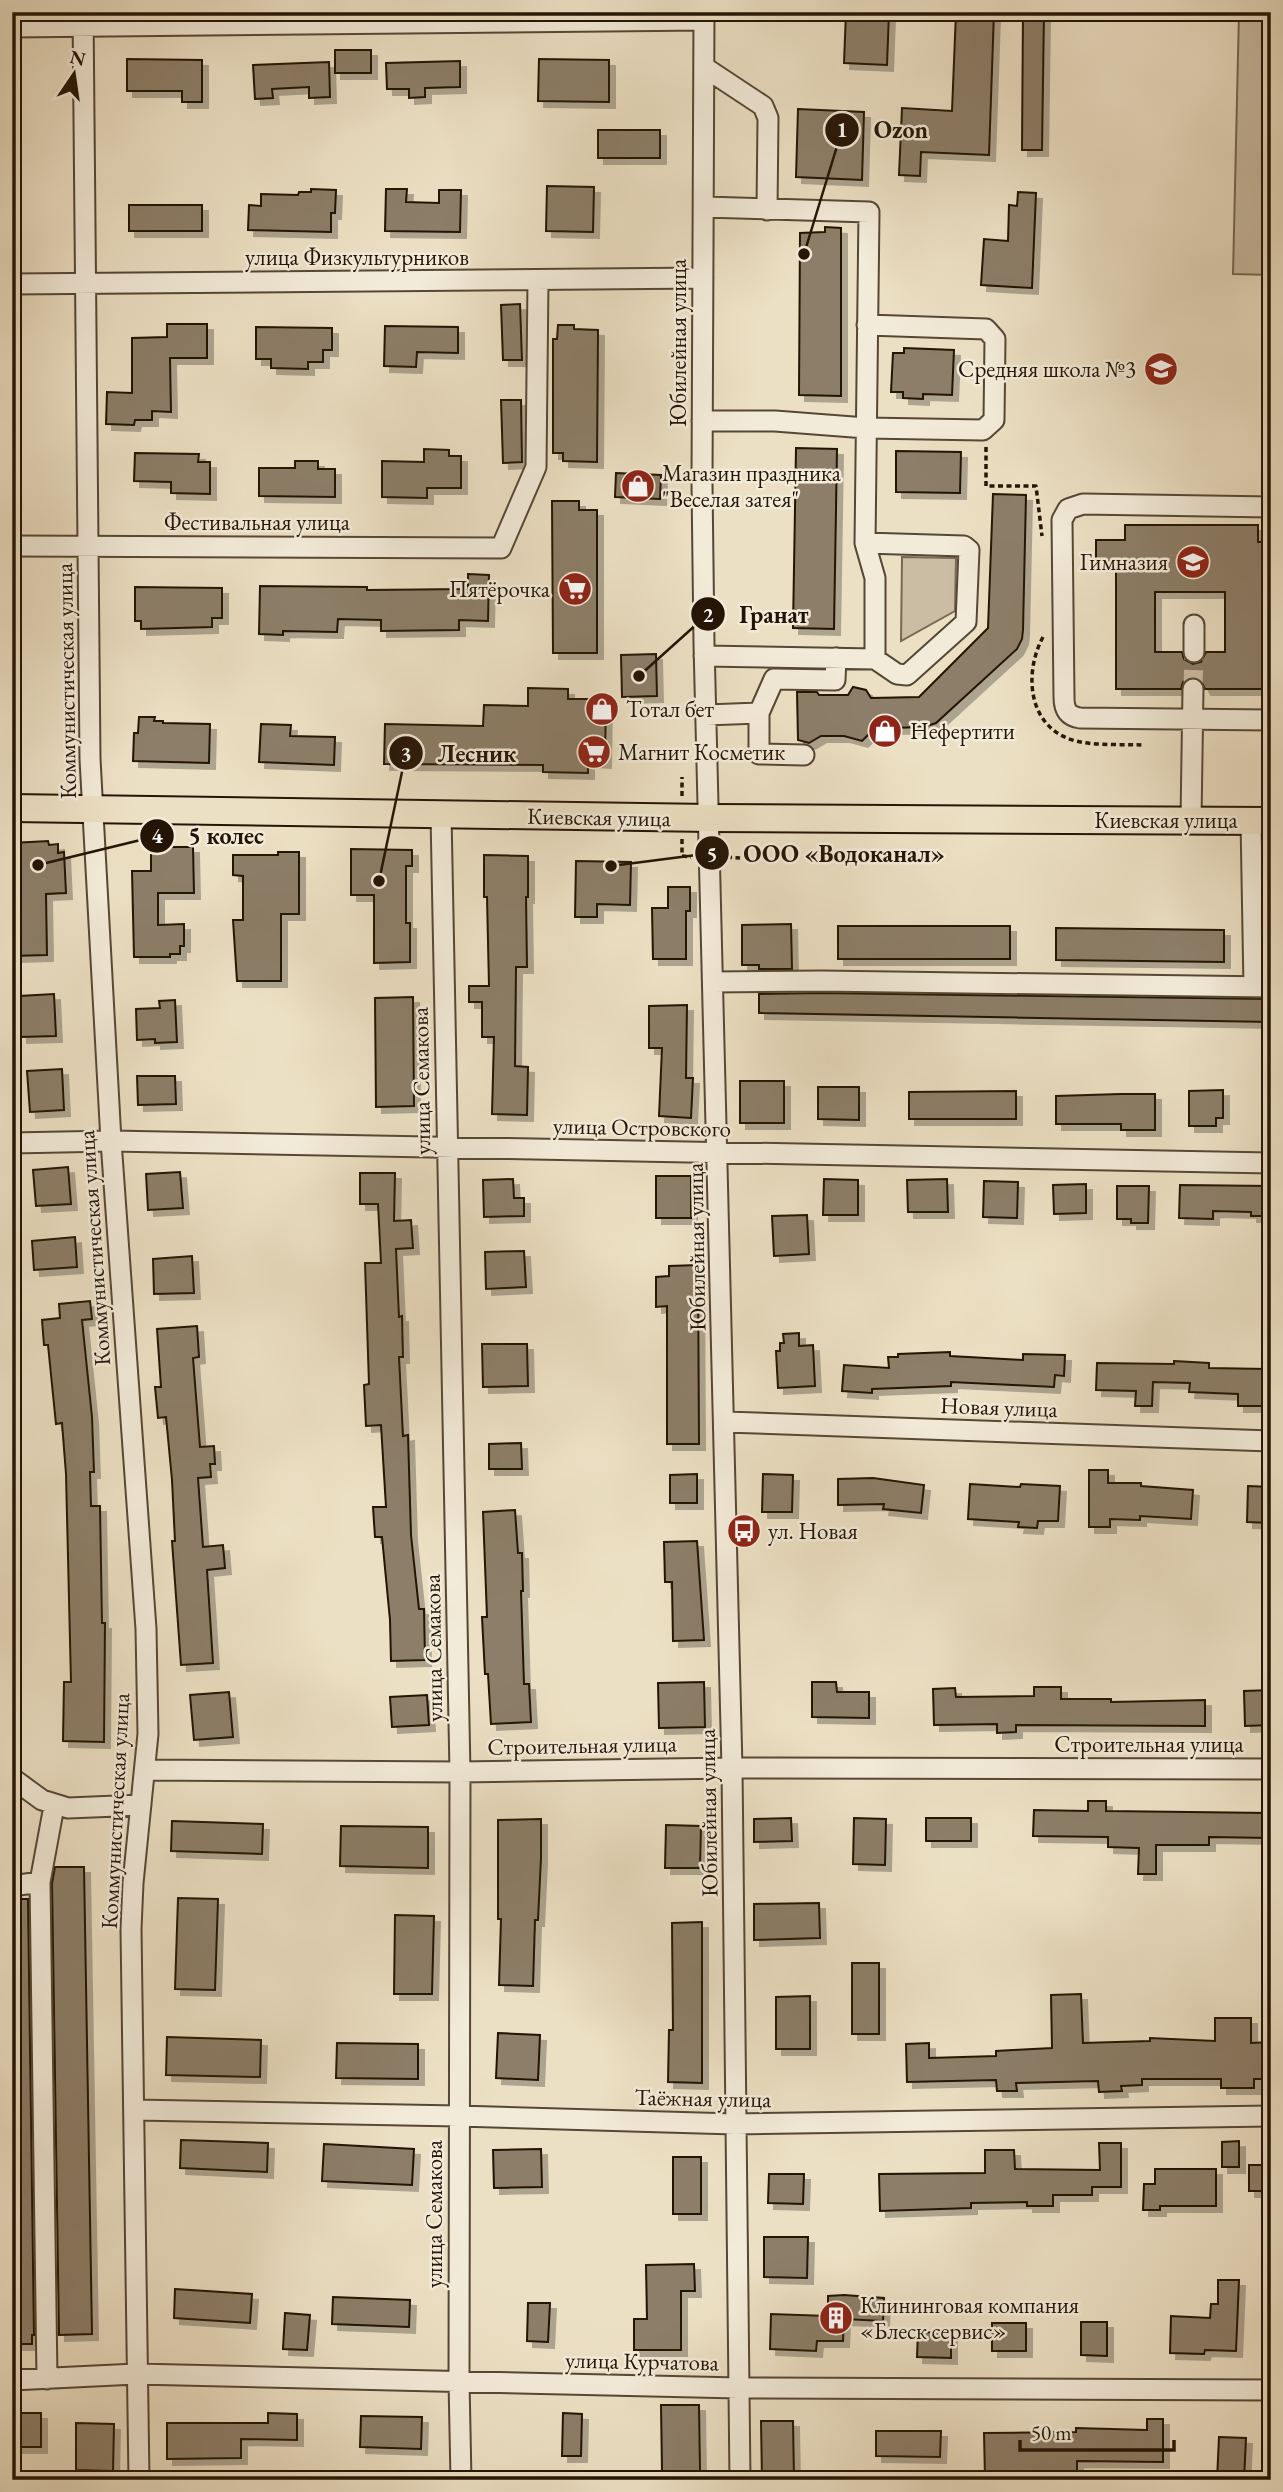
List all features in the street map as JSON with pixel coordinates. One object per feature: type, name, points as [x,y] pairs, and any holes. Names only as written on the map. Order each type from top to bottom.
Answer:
[{"type":"main road","name":"Киевская улица","points":[[12,808],[709,818],[1261,821]]},
{"type":"street","points":[[12,27],[83,19],[704,16]]},
{"type":"street","name":"Юбилейная улица","points":[[704,16],[704,656],[719,1154],[732,1768],[740,2480]]},
{"type":"street","name":"Коммунистическая улица","points":[[83,19],[89,724],[111,1141],[146,1629],[148,1734],[132,1882],[131,1929],[139,2480]]},
{"type":"street","points":[[704,67],[763,106],[768,118],[767,210]]},
{"type":"street","points":[[704,207],[869,212],[865,543],[875,578],[875,659]]},
{"type":"street","name":"улица Физкультурников","points":[[12,285],[703,278]]},
{"type":"street","name":"Фестивальная улица","points":[[12,546],[501,548],[537,467],[538,280]]},
{"type":"street","points":[[702,421],[775,421],[866,428],[983,429],[994,420],[995,339],[986,329],[867,325]]},
{"type":"street","points":[[1271,507],[1083,504],[1068,509],[1062,520],[1064,696],[1067,712],[1080,718],[1271,720]]},
{"type":"street","points":[[704,656],[875,659],[897,674],[907,675],[966,622],[969,550],[964,546],[865,543]]},
{"type":"street","points":[[1194,625],[1194,652]]},
{"type":"street","points":[[804,755],[759,754],[759,713],[774,679],[835,680],[836,658]]},
{"type":"street","points":[[1191,820],[1193,689]]},
{"type":"street","points":[[706,715],[759,713]]},
{"type":"street","name":"улица Семакова","points":[[441,815],[460,1772],[458,2381],[461,2480]]},
{"type":"street","points":[[713,982],[1263,987],[1261,821]]},
{"type":"street","name":"улица Островского","points":[[12,1143],[111,1141],[1271,1163]]},
{"type":"street","name":"Новая улица","points":[[725,1422],[1271,1441]]},
{"type":"street","name":"Строительная улица","points":[[145,1770],[460,1772],[732,1768],[1271,1769]]},
{"type":"street","points":[[12,1779],[42,1800],[68,1808],[141,1805]]},
{"type":"street","points":[[47,2379],[40,1882],[54,1805]]},
{"type":"street","points":[[12,1886],[40,1882]]},
{"type":"street","name":"Таёжная улица","points":[[135,2110],[735,2124],[1271,2116]]},
{"type":"street","name":"улица Курчатова","points":[[12,2380],[136,2374],[738,2388],[1271,2390]]},
{"type":"shaded area","points":[[1239,12],[1271,12],[1271,275],[1233,274]]},
{"type":"shaded area","points":[[902,557],[956,558],[955,611],[901,641]]},
{"type":"building","points":[[846,12],[889,12],[887,65],[844,63]]},
{"type":"building","points":[[956,12],[994,12],[989,155],[921,152],[920,176],[899,175],[902,108],[952,111]]},
{"type":"building","points":[[1023,12],[1044,12],[1042,150],[1022,150]]},
{"type":"building","points":[[335,50],[371,50],[371,73],[335,73]]},
{"type":"building","points":[[127,59],[202,60],[202,102],[182,102],[182,91],[127,91]]},
{"type":"building","points":[[539,59],[609,60],[609,102],[538,101]]},
{"type":"building","points":[[460,61],[460,87],[425,88],[425,97],[409,98],[409,89],[387,89],[386,63]]},
{"type":"building","points":[[329,62],[330,97],[309,98],[309,87],[272,89],[273,98],[255,99],[253,65]]},
{"type":"building","points":[[798,109],[864,112],[862,180],[796,177]]},
{"type":"building","points":[[598,130],[660,130],[660,158],[598,158]]},
{"type":"building","points":[[547,186],[594,187],[593,232],[546,231]]},
{"type":"building","points":[[311,189],[336,190],[335,213],[331,213],[331,232],[248,230],[249,205],[261,206],[261,194],[298,195],[299,192],[311,192]]},
{"type":"building","points":[[386,189],[407,189],[406,202],[439,203],[439,190],[461,190],[460,232],[385,231]]},
{"type":"building","points":[[1018,192],[1036,193],[1032,288],[981,285],[984,239],[1008,241],[1009,205],[1017,206]]},
{"type":"building","points":[[129,205],[202,205],[202,231],[129,231]]},
{"type":"building","points":[[825,227],[841,228],[841,396],[799,395],[800,233],[825,232]]},
{"type":"building","points":[[520,304],[522,360],[503,360],[501,305]]},
{"type":"building","points":[[167,324],[207,324],[207,358],[170,358],[171,412],[152,411],[152,420],[135,420],[134,425],[106,424],[107,392],[132,393],[132,338],[167,337]]},
{"type":"building","points":[[558,325],[598,330],[597,462],[563,461],[563,453],[553,453],[553,339],[557,339]]},
{"type":"building","points":[[385,326],[458,327],[458,353],[417,352],[416,367],[384,366]]},
{"type":"building","points":[[256,327],[332,328],[332,350],[323,350],[323,362],[308,362],[308,369],[271,368],[271,359],[256,359]]},
{"type":"building","points":[[904,348],[954,350],[952,395],[923,394],[923,399],[903,398],[903,392],[891,392],[893,353],[904,353]]},
{"type":"building","points":[[501,400],[521,400],[522,462],[503,463]]},
{"type":"building","points":[[796,448],[837,449],[834,629],[793,628]]},
{"type":"building","points":[[424,449],[449,450],[449,456],[461,456],[461,488],[427,488],[427,498],[382,497],[382,461],[424,462]]},
{"type":"building","points":[[896,451],[961,452],[960,493],[896,492]]},
{"type":"building","points":[[135,453],[199,454],[198,462],[210,462],[210,494],[171,493],[171,482],[134,481]]},
{"type":"building","points":[[295,461],[318,461],[318,469],[335,469],[335,497],[259,496],[259,468],[295,468]]},
{"type":"building","name":"Магазин праздника \"Веселая затея\"","points":[[616,473],[661,475],[660,499],[615,497]]},
{"type":"building","points":[[993,494],[1026,495],[1023,630],[1017,649],[936,723],[924,727],[892,728],[893,734],[868,735],[862,741],[844,736],[821,736],[809,743],[798,740],[797,692],[848,695],[853,687],[866,690],[871,698],[919,697],[988,628]]},
{"type":"building","name":"Пятёрочка","points":[[552,501],[579,501],[579,510],[597,510],[597,653],[553,653]]},
{"type":"building","points":[[1125,525],[1258,525],[1258,542],[1271,542],[1271,563],[1265,563],[1265,689],[1205,689],[1200,679],[1193,677],[1183,682],[1181,689],[1116,689],[1116,561],[1096,561],[1096,540],[1125,540]],"holes":[[[1155,592],[1225,592],[1225,652],[1206,652],[1201,662],[1193,664],[1184,659],[1182,652],[1155,652]]]},
{"type":"building","points":[[468,574],[489,575],[488,621],[459,620],[459,630],[381,631],[381,620],[338,619],[337,632],[283,631],[283,635],[259,634],[260,586],[367,587],[367,590],[468,589]]},
{"type":"building","points":[[135,587],[222,588],[222,618],[212,618],[212,627],[141,629],[141,621],[135,621]]},
{"type":"building","points":[[656,654],[657,696],[622,697],[621,655]]},
{"type":"building","points":[[528,688],[568,689],[568,699],[606,699],[605,762],[588,761],[588,773],[543,772],[543,765],[384,764],[385,724],[483,726],[484,705],[528,706]]},
{"type":"building","points":[[139,717],[155,717],[154,721],[163,723],[210,724],[209,763],[133,761],[134,733],[138,733]]},
{"type":"building","points":[[261,724],[291,725],[290,736],[335,737],[334,765],[259,762]]},
{"type":"building","points":[[48,841],[49,845],[58,844],[58,853],[64,852],[66,893],[46,894],[47,955],[12,956],[12,843]]},
{"type":"building","points":[[151,847],[193,847],[194,893],[158,893],[158,925],[184,924],[184,946],[180,946],[180,954],[170,954],[170,957],[134,957],[132,871],[151,871]]},
{"type":"building","points":[[351,849],[412,850],[412,866],[406,866],[406,923],[410,923],[410,962],[374,963],[374,895],[351,895]]},
{"type":"building","points":[[278,852],[299,852],[299,914],[281,914],[281,981],[237,981],[233,920],[243,920],[243,876],[233,875],[233,855],[278,855]]},
{"type":"building","points":[[484,855],[528,856],[527,967],[516,967],[515,1066],[528,1067],[527,1115],[492,1114],[494,1037],[482,1037],[482,1002],[469,1002],[469,986],[489,986]]},
{"type":"building","points":[[576,861],[631,862],[630,905],[597,904],[597,917],[575,917]]},
{"type":"building","points":[[668,887],[690,887],[690,911],[686,911],[686,959],[653,959],[652,908],[668,908]]},
{"type":"building","points":[[791,924],[792,969],[759,969],[759,965],[742,965],[742,925]]},
{"type":"building","points":[[838,926],[1010,926],[1010,959],[838,959]]},
{"type":"building","points":[[1056,928],[1224,930],[1224,962],[1056,960]]},
{"type":"building","points":[[54,994],[56,1036],[21,1037],[19,996]]},
{"type":"building","points":[[759,994],[1271,999],[1271,1022],[759,1013]]},
{"type":"building","points":[[413,997],[414,1106],[376,1107],[375,998]]},
{"type":"building","points":[[175,1000],[177,1042],[137,1040],[136,1009],[160,1008],[159,1001]]},
{"type":"building","points":[[687,1005],[686,1078],[693,1078],[691,1118],[659,1116],[662,1048],[649,1048],[649,1006]]},
{"type":"building","points":[[62,1069],[64,1110],[30,1112],[27,1071]]},
{"type":"building","points":[[137,1076],[175,1076],[176,1104],[138,1105]]},
{"type":"building","points":[[740,1081],[784,1081],[784,1123],[740,1123]]},
{"type":"building","points":[[818,1087],[859,1087],[859,1120],[818,1119]]},
{"type":"building","points":[[1223,1090],[1223,1118],[1216,1118],[1216,1126],[1189,1126],[1189,1091]]},
{"type":"building","points":[[1016,1091],[1016,1119],[909,1119],[909,1092]]},
{"type":"building","points":[[1155,1094],[1155,1130],[1121,1130],[1121,1124],[1056,1124],[1056,1096]]},
{"type":"building","points":[[68,1167],[71,1204],[36,1206],[33,1170]]},
{"type":"building","points":[[180,1172],[183,1208],[148,1210],[146,1174]]},
{"type":"building","points":[[360,1173],[395,1173],[394,1221],[411,1220],[413,1248],[396,1249],[399,1317],[402,1316],[403,1357],[399,1357],[403,1436],[408,1435],[411,1535],[419,1609],[424,1609],[425,1660],[391,1661],[382,1537],[375,1537],[373,1507],[386,1507],[381,1425],[366,1426],[364,1385],[369,1384],[365,1263],[381,1263],[378,1204],[360,1204]]},
{"type":"building","points":[[656,1176],[691,1176],[691,1218],[656,1218]]},
{"type":"building","points":[[513,1179],[514,1198],[524,1198],[524,1216],[484,1217],[483,1180]]},
{"type":"building","points":[[824,1179],[858,1180],[858,1215],[823,1215]]},
{"type":"building","points":[[947,1179],[948,1212],[908,1212],[907,1180]]},
{"type":"building","points":[[984,1181],[1018,1182],[1017,1218],[983,1217]]},
{"type":"building","points":[[1086,1184],[1086,1213],[1054,1214],[1053,1185]]},
{"type":"building","points":[[1180,1185],[1271,1186],[1271,1216],[1251,1216],[1251,1212],[1213,1211],[1213,1219],[1179,1218]]},
{"type":"building","points":[[1117,1186],[1149,1186],[1148,1223],[1131,1223],[1131,1219],[1117,1219]]},
{"type":"building","points":[[807,1215],[809,1254],[774,1256],[772,1216]]},
{"type":"building","points":[[75,1237],[77,1267],[34,1270],[32,1241]]},
{"type":"building","points":[[524,1251],[526,1287],[486,1289],[485,1252]]},
{"type":"building","points":[[192,1256],[194,1293],[154,1294],[153,1259]]},
{"type":"building","points":[[698,1265],[699,1444],[667,1444],[667,1306],[656,1307],[656,1277],[669,1276],[669,1266]]},
{"type":"building","points":[[90,1301],[92,1319],[82,1320],[92,1417],[94,1472],[90,1472],[91,1506],[100,1506],[102,1623],[105,1623],[104,1742],[63,1741],[64,1682],[71,1682],[66,1474],[62,1423],[56,1424],[48,1345],[44,1345],[42,1320],[60,1318],[59,1304]]},
{"type":"building","points":[[197,1326],[199,1357],[193,1358],[200,1447],[214,1446],[215,1464],[210,1464],[211,1477],[198,1478],[203,1547],[223,1545],[225,1568],[207,1570],[213,1663],[181,1665],[172,1541],[175,1541],[172,1480],[166,1417],[158,1418],[155,1387],[161,1387],[157,1329]]},
{"type":"building","points":[[799,1333],[799,1346],[813,1345],[815,1386],[778,1388],[776,1351],[780,1351],[780,1343],[784,1343],[783,1334]]},
{"type":"building","points":[[482,1344],[527,1344],[528,1386],[483,1387]]},
{"type":"building","points":[[950,1352],[950,1356],[1023,1360],[1023,1354],[1065,1355],[1064,1376],[1055,1375],[1054,1387],[951,1382],[951,1386],[872,1389],[872,1393],[842,1391],[844,1365],[889,1368],[888,1357],[898,1357],[898,1354]]},
{"type":"building","points":[[1174,1361],[1209,1363],[1209,1368],[1267,1369],[1266,1406],[1238,1406],[1238,1394],[1189,1392],[1190,1383],[1153,1382],[1152,1406],[1135,1406],[1136,1391],[1096,1390],[1097,1363],[1174,1364]]},
{"type":"building","points":[[521,1443],[522,1469],[489,1469],[489,1444]]},
{"type":"building","points":[[1089,1470],[1108,1470],[1108,1483],[1141,1483],[1141,1486],[1193,1490],[1191,1519],[1140,1516],[1140,1520],[1110,1519],[1110,1527],[1089,1527]]},
{"type":"building","points":[[697,1474],[697,1503],[670,1503],[670,1475]]},
{"type":"building","points":[[763,1474],[793,1475],[792,1512],[762,1512]]},
{"type":"building","points":[[873,1478],[924,1485],[921,1513],[883,1509],[884,1504],[838,1505],[838,1479]]},
{"type":"building","points":[[970,1484],[1060,1486],[1058,1521],[1038,1521],[1037,1528],[1018,1527],[1019,1522],[968,1519]]},
{"type":"building","points":[[1248,1486],[1271,1487],[1271,1523],[1247,1522]]},
{"type":"building","points":[[515,1510],[518,1553],[522,1553],[524,1684],[529,1684],[531,1722],[491,1724],[482,1617],[487,1617],[483,1512]]},
{"type":"building","points":[[697,1541],[704,1640],[673,1641],[672,1582],[665,1582],[664,1542]]},
{"type":"building","points":[[704,1682],[705,1727],[659,1728],[658,1683]]},
{"type":"building","points":[[812,1682],[836,1682],[837,1692],[869,1692],[869,1718],[812,1717]]},
{"type":"building","points":[[1034,1687],[1061,1687],[1061,1699],[1111,1699],[1111,1702],[1205,1700],[1205,1726],[1016,1725],[1016,1732],[997,1733],[997,1724],[934,1725],[933,1689],[955,1688],[956,1697],[1034,1696]]},
{"type":"building","points":[[1271,1690],[1271,1725],[1245,1726],[1244,1691]]},
{"type":"building","points":[[229,1692],[233,1737],[194,1740],[190,1695]]},
{"type":"building","points":[[427,1695],[429,1725],[392,1727],[390,1697]]},
{"type":"building","points":[[1088,1801],[1106,1801],[1106,1811],[1271,1813],[1271,1838],[1209,1837],[1209,1845],[1156,1845],[1156,1874],[1138,1874],[1139,1848],[1108,1847],[1108,1837],[1033,1836],[1034,1810],[1088,1811]]},
{"type":"building","points":[[791,1818],[792,1841],[754,1842],[754,1819]]},
{"type":"building","points":[[854,1818],[886,1819],[885,1865],[853,1864]]},
{"type":"building","points":[[926,1818],[971,1818],[971,1841],[926,1841]]},
{"type":"building","points":[[541,1819],[533,1986],[499,1985],[501,1919],[498,1919],[498,1820]]},
{"type":"building","points":[[172,1821],[263,1824],[262,1854],[171,1851]]},
{"type":"building","points":[[666,1825],[701,1826],[700,1868],[665,1868]]},
{"type":"building","points":[[341,1826],[428,1827],[428,1868],[340,1866]]},
{"type":"building","points":[[55,1867],[84,1867],[92,2334],[59,2335],[52,1883]]},
{"type":"building","points":[[178,1898],[218,1899],[215,1990],[175,1989]]},
{"type":"building","points":[[12,1899],[28,1899],[32,2344],[12,2344]]},
{"type":"building","points":[[819,1903],[820,1938],[754,1940],[754,1904]]},
{"type":"building","points":[[395,1915],[434,1916],[432,1994],[394,1994]]},
{"type":"building","points":[[702,1922],[702,2083],[668,2082],[669,2030],[673,2030],[672,1923]]},
{"type":"building","points":[[852,1963],[879,1963],[879,2034],[852,2034]]},
{"type":"building","points":[[1081,1994],[1083,2043],[1150,2041],[1150,2038],[1215,2041],[1215,2018],[1251,2018],[1251,2043],[1271,2042],[1271,2079],[1254,2079],[1254,2088],[1221,2088],[1221,2079],[1142,2079],[1142,2085],[1121,2086],[1122,2091],[1099,2092],[1098,2081],[1016,2083],[1017,2091],[997,2091],[996,2080],[907,2082],[906,2044],[929,2043],[929,2058],[996,2056],[996,2051],[1052,2048],[1051,1995]]},
{"type":"building","points":[[810,1996],[810,2049],[776,2049],[776,1997]]},
{"type":"building","points":[[498,2033],[540,2035],[538,2080],[496,2078]]},
{"type":"building","points":[[167,2037],[261,2040],[260,2077],[166,2075]]},
{"type":"building","points":[[337,2043],[418,2044],[418,2079],[336,2078]]},
{"type":"building","points":[[181,2140],[268,2143],[267,2172],[180,2168]]},
{"type":"building","points":[[1239,2141],[1239,2167],[1222,2167],[1222,2142]]},
{"type":"building","points":[[1099,2143],[1121,2143],[1121,2187],[1092,2187],[1092,2195],[1053,2195],[1053,2206],[1027,2206],[1027,2202],[971,2203],[971,2208],[880,2211],[879,2174],[985,2173],[985,2150],[1014,2150],[1015,2169],[1100,2170]]},
{"type":"building","points":[[324,2144],[414,2149],[412,2185],[322,2181]]},
{"type":"building","points":[[541,2149],[542,2187],[494,2188],[493,2150]]},
{"type":"building","points":[[673,2157],[701,2157],[701,2214],[673,2214]]},
{"type":"building","points":[[1249,2165],[1271,2165],[1271,2191],[1249,2191]]},
{"type":"building","points":[[1155,2169],[1216,2169],[1216,2206],[1160,2206],[1160,2210],[1143,2210],[1144,2184],[1155,2184]]},
{"type":"building","points":[[769,2174],[804,2174],[803,2204],[768,2203]]},
{"type":"building","points":[[764,2237],[808,2237],[807,2278],[764,2277]]},
{"type":"building","points":[[694,2264],[695,2291],[681,2291],[681,2350],[634,2350],[634,2319],[647,2319],[646,2265]]},
{"type":"building","points":[[1218,2280],[1239,2280],[1236,2351],[1170,2353],[1171,2316],[1210,2318],[1211,2304],[1218,2304]]},
{"type":"building","points":[[175,2289],[252,2294],[250,2323],[174,2318]]},
{"type":"building","points":[[828,2296],[884,2298],[883,2321],[844,2319],[843,2341],[817,2341],[816,2351],[770,2349],[771,2314],[828,2316]]},
{"type":"building","points":[[333,2297],[410,2300],[409,2327],[332,2324]]},
{"type":"building","points":[[528,2303],[550,2303],[548,2342],[527,2341]]},
{"type":"building","points":[[285,2313],[310,2315],[307,2350],[283,2349]]},
{"type":"building","points":[[1081,2322],[1107,2322],[1107,2356],[1081,2355]]},
{"type":"building","points":[[992,2323],[1026,2323],[1026,2351],[992,2351]]},
{"type":"building","points":[[918,2332],[951,2333],[951,2358],[917,2357]]},
{"type":"building","points":[[661,2405],[699,2405],[700,2471],[662,2471]]},
{"type":"building","points":[[12,2413],[41,2413],[41,2447],[12,2447]]},
{"type":"building","points":[[268,2413],[297,2414],[297,2440],[241,2439],[241,2458],[167,2459],[167,2423],[268,2423]]},
{"type":"building","points":[[563,2413],[582,2414],[581,2456],[562,2456]]},
{"type":"building","points":[[361,2416],[422,2417],[421,2449],[360,2447]]},
{"type":"building","points":[[1147,2419],[1163,2419],[1163,2462],[1077,2461],[1077,2480],[985,2478],[984,2433],[1076,2432],[1076,2428],[1147,2430]]},
{"type":"building","points":[[761,2421],[793,2421],[794,2479],[762,2480]]},
{"type":"building","points":[[76,2423],[114,2424],[113,2471],[76,2470]]},
{"type":"building","points":[[876,2431],[941,2431],[940,2457],[876,2456]]},
{"type":"building","points":[[1219,2437],[1246,2438],[1244,2480],[1217,2480]]},
{"type":"tunnel","points":[[1193,689],[1194,652]]},
{"type":"place","name":"Ozon","points":[[804,254]]},
{"type":"place","name":"Средняя школа №3","points":[[1161,369]]},
{"type":"place","name":"Магазин праздника \"Веселая затея\"","points":[[638,486]]},
{"type":"place","name":"Гимназия","points":[[1193,562]]},
{"type":"place","name":"Пятёрочка","points":[[575,589]]},
{"type":"place","name":"Гранат","points":[[639,676]]},
{"type":"place","name":"Тотал бет","points":[[602,709]]},
{"type":"place","name":"Нефертити","points":[[885,731]]},
{"type":"place","name":"Магнит Косметик","points":[[594,752]]},
{"type":"place","name":"5 колес","points":[[38,865]]},
{"type":"place","name":"ООО «Водоканал»","points":[[611,866]]},
{"type":"place","name":"Лесник","points":[[379,881]]},
{"type":"place","name":"ул. Новая","points":[[744,1531]]},
{"type":"place","name":"Клининговая компания «Блеск сервис»","points":[[836,2318]]}]
